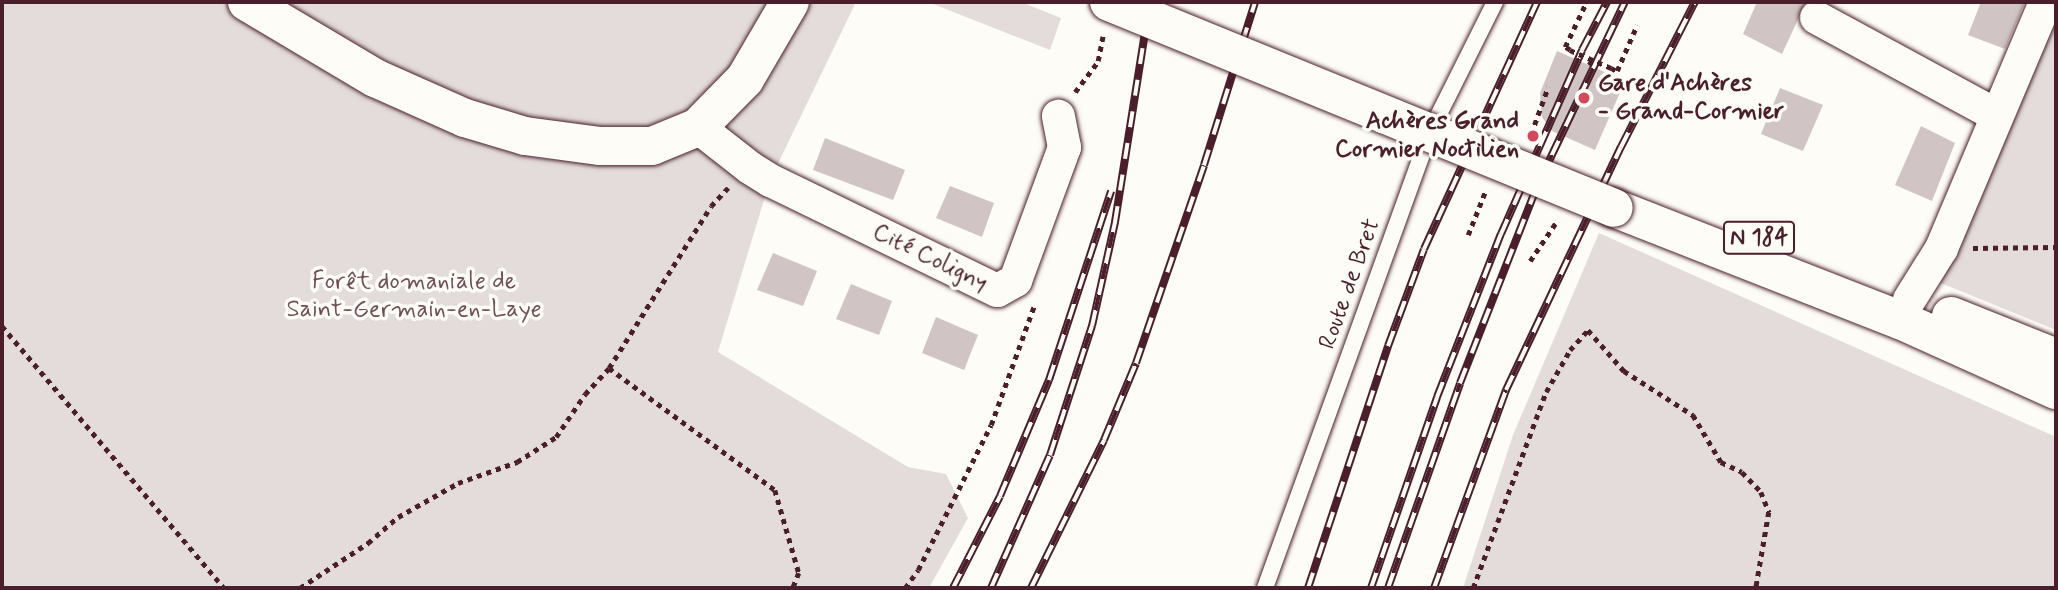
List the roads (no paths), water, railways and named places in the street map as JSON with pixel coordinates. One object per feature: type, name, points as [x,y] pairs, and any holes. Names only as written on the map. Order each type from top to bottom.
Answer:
[{"type":"main road","points":[[247,2],[375,78],[465,118],[525,136],[575,145],[652,146],[698,127],[745,79],[790,2]]},
{"type":"main road","name":"N 184","points":[[1109,2],[1905,309],[2056,358]]},
{"type":"main road","name":"N 184","points":[[1171,2],[1619,197]]},
{"type":"main road","name":"N 184","points":[[1905,309],[2056,390]]},
{"type":"street","points":[[1905,309],[1941,248],[1995,114],[2045,2]]},
{"type":"street","points":[[1816,17],[1995,114]]},
{"type":"street","name":"Cité Coligny","points":[[698,127],[749,167],[997,290],[1015,280],[1064,147],[1058,116]]},
{"type":"lane","name":"Route de Bret","points":[[1265,588],[1430,132],[1494,2]]},
{"type":"railway","points":[[991,588],[1050,455],[1092,326],[1115,222],[1150,2]]},
{"type":"railway","points":[[1031,588],[1104,440],[1136,363],[1204,165],[1255,2]]},
{"type":"railway","points":[[1308,588],[1388,346],[1424,249],[1537,2]]},
{"type":"railway","points":[[1371,588],[1437,397],[1501,234],[1582,50],[1607,2]]},
{"type":"railway","points":[[1388,588],[1460,383],[1538,184],[1625,2]]},
{"type":"railway","points":[[1434,588],[1506,390],[1621,147],[1695,2]]},
{"type":"railway","points":[[953,588],[1000,496],[1049,380],[1111,191]]},
{"type":"place","name":"Gare d'Achères - Grand-Cormier","points":[[1584,98]]},
{"type":"place","name":"Achères Grand Cormier Noctilien","points":[[1533,136]]},
{"type":"park label","name":"Forêt domaniale de Saint-Germain-en-Laye","points":[[414,296]]}]
